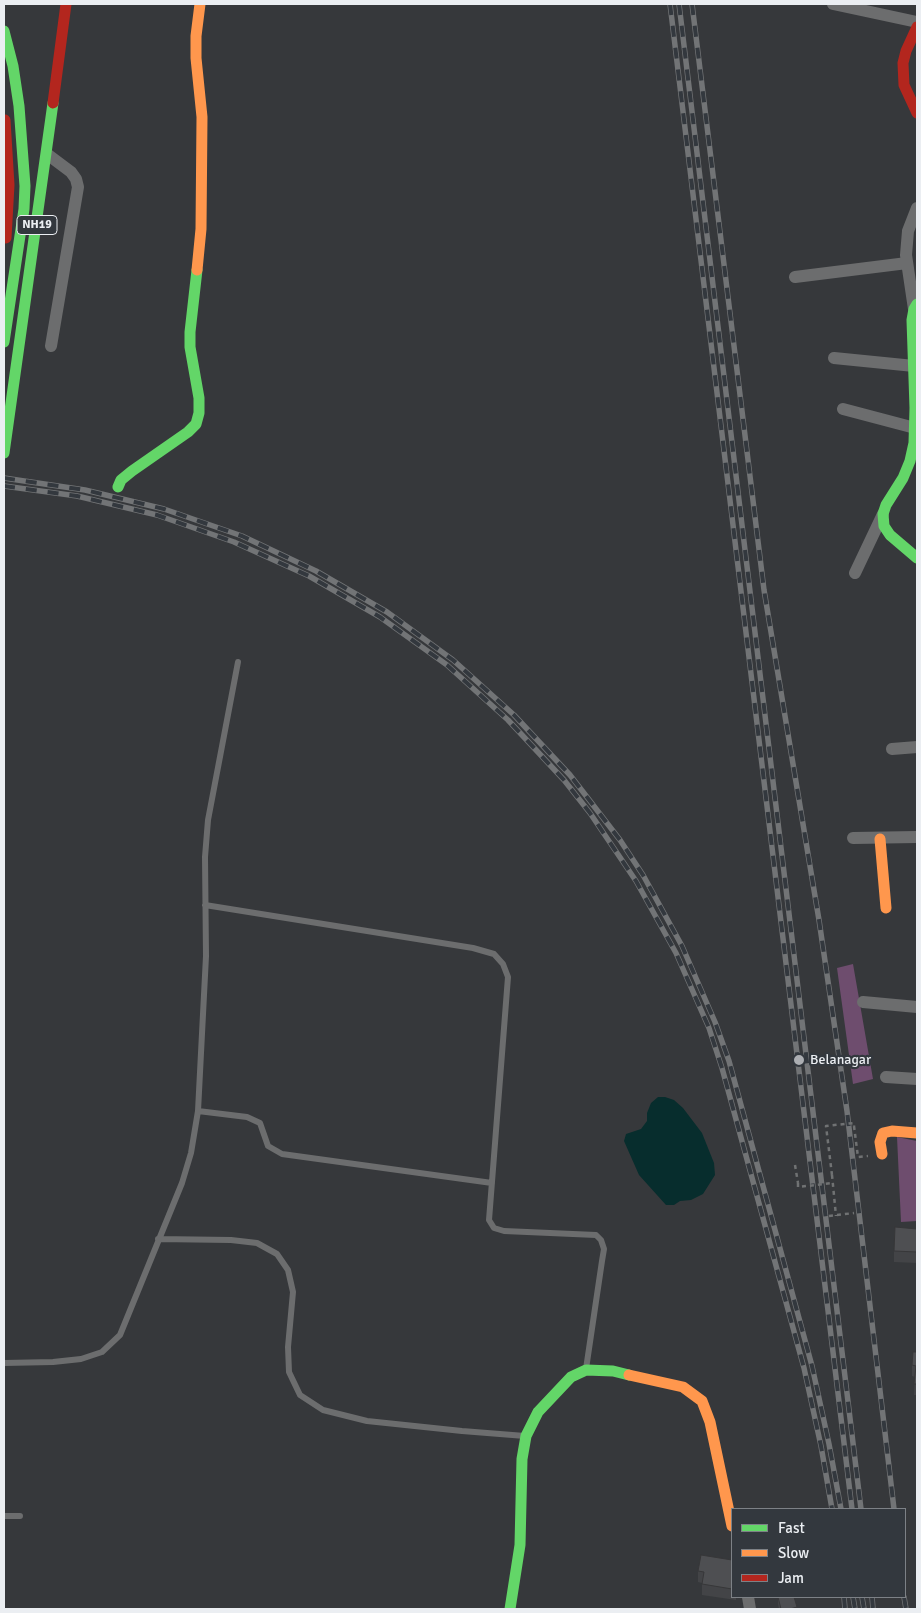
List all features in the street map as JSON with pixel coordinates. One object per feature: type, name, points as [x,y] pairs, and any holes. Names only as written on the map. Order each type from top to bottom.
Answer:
[{"type":"main road","name":"NH19","points":[[4,449],[47,154],[66,4]]},
{"type":"main road","points":[[118,487],[121,480],[132,471],[188,432],[196,424],[199,413],[199,398],[190,347],[190,332],[200,228],[202,117],[196,36],[200,4]]},
{"type":"main road","points":[[917,27],[906,51],[903,64],[911,84],[917,113]]},
{"type":"main road","points":[[4,31],[13,66],[19,106],[25,186],[24,209],[4,342]]},
{"type":"main road","name":"NH19","points":[[4,113],[9,185],[4,251]]},
{"type":"main road","points":[[916,306],[912,320],[916,381],[915,428],[910,461],[904,478],[886,505],[883,514],[884,526],[890,535],[917,558]]},
{"type":"main road","points":[[880,839],[886,908]]},
{"type":"main road","points":[[882,1154],[880,1142],[883,1133],[892,1131],[917,1133]]},
{"type":"main road","points":[[510,1609],[520,1545],[522,1458],[526,1436],[538,1412],[570,1377],[586,1370],[613,1371],[683,1387],[702,1401],[710,1422],[731,1521]]},
{"type":"street","points":[[833,4],[917,22]]},
{"type":"street","points":[[47,154],[71,172],[76,178],[78,187],[51,346]]},
{"type":"street","points":[[916,306],[907,263],[906,243],[908,231],[917,208]]},
{"type":"street","points":[[795,276],[907,263]]},
{"type":"street","points":[[834,358],[914,366]]},
{"type":"street","points":[[843,409],[915,428]]},
{"type":"street","points":[[855,573],[883,514]]},
{"type":"street","points":[[892,749],[917,747]]},
{"type":"street","points":[[853,838],[917,837]]},
{"type":"street","points":[[864,1002],[917,1007]]},
{"type":"street","points":[[886,1078],[917,1080]]},
{"type":"lane","points":[[4,1363],[53,1362],[81,1359],[102,1352],[120,1335],[182,1183],[191,1153],[198,1111],[205,965],[204,905],[208,820],[238,662]]},
{"type":"lane","points":[[204,905],[464,946],[494,954],[503,964],[508,977],[489,1220],[494,1228],[504,1231],[596,1235],[602,1240],[604,1249],[586,1370]]},
{"type":"lane","points":[[198,1111],[247,1117],[260,1123],[268,1146],[282,1154],[492,1183]]},
{"type":"lane","points":[[158,1239],[231,1240],[257,1243],[277,1254],[288,1270],[293,1292],[288,1347],[289,1372],[300,1394],[324,1410],[367,1420],[462,1432],[526,1436]]},
{"type":"lane","points":[[4,1516],[20,1516]]},
{"type":"path","points":[[836,1216],[826,1126],[854,1122],[857,1152]]},
{"type":"path","points":[[795,1165],[798,1187],[832,1183]]},
{"type":"path","points":[[829,1216],[854,1213]]},
{"type":"shaded area","points":[[853,964],[873,1079],[853,1084],[837,968]]},
{"type":"shaded area","points":[[897,1137],[917,1141],[917,1221],[901,1222]]},
{"type":"water","points":[[658,1097],[674,1100],[683,1108],[702,1133],[714,1163],[715,1175],[703,1194],[691,1200],[680,1201],[674,1205],[666,1205],[639,1175],[624,1141],[626,1134],[641,1129],[647,1121],[647,1113],[651,1103]]},
{"type":"building","points":[[895,1227],[917,1229],[917,1252],[894,1251]]},
{"type":"building","points":[[913,1352],[917,1352],[917,1384],[914,1384],[916,1366],[912,1365]]},
{"type":"building","points":[[701,1555],[731,1560],[731,1589],[702,1584],[704,1572],[698,1571]]},
{"type":"building","points":[[778,1598],[794,1598],[797,1607],[781,1609]]},
{"type":"railway","points":[[670,4],[852,1508]]},
{"type":"railway","points":[[679,4],[861,1508]]},
{"type":"railway","points":[[692,4],[764,590],[819,920],[847,1111],[894,1508]]},
{"type":"railway","points":[[4,478],[85,490],[164,509],[242,536],[316,571],[387,612],[453,660],[514,715],[570,775],[620,840],[643,875],[682,946],[715,1022],[729,1061],[812,1366],[841,1508]]},
{"type":"railway","points":[[4,486],[77,496],[157,515],[234,542],[309,576],[380,617],[447,665],[508,720],[564,780],[590,813],[636,881],[676,953],[709,1028],[722,1068],[804,1368],[832,1508]]},
{"type":"railway","points":[[844,1598],[845,1609]]},
{"type":"railway","points":[[853,1598],[855,1609]]},
{"type":"railway","points":[[862,1598],[864,1609]]},
{"type":"railway","points":[[872,1598],[873,1609]]},
{"type":"railway","points":[[904,1598],[906,1609]]},
{"type":"traffic: fast","points":[[4,31],[13,66],[19,106],[25,186],[24,209],[4,342]]},
{"type":"traffic: fast","points":[[4,453],[53,103]]},
{"type":"traffic: fast","points":[[118,487],[121,480],[132,471],[188,432],[196,424],[199,413],[199,398],[190,347],[190,332],[197,270]]},
{"type":"traffic: fast","points":[[917,304],[912,320],[915,408],[914,443],[910,461],[903,478],[886,505],[883,514],[884,526],[890,535],[917,558]]},
{"type":"traffic: fast","points":[[510,1609],[520,1545],[522,1459],[526,1436],[538,1412],[571,1377],[586,1370],[613,1371],[629,1375]]},
{"type":"traffic: slow","points":[[197,270],[201,229],[202,117],[196,58],[196,36],[200,4]]},
{"type":"traffic: slow","points":[[880,839],[886,908]]},
{"type":"traffic: slow","points":[[882,1154],[880,1142],[883,1133],[892,1131],[917,1133]]},
{"type":"traffic: slow","points":[[629,1375],[683,1387],[702,1401],[710,1422],[731,1521]]},
{"type":"traffic: jam","points":[[53,103],[66,4]]},
{"type":"traffic: jam","points":[[917,27],[906,51],[903,63],[904,85],[917,113]]},
{"type":"traffic: jam","points":[[5,120],[9,185],[6,238]]},
{"type":"place","name":"Belanagar","points":[[799,1060]]}]
